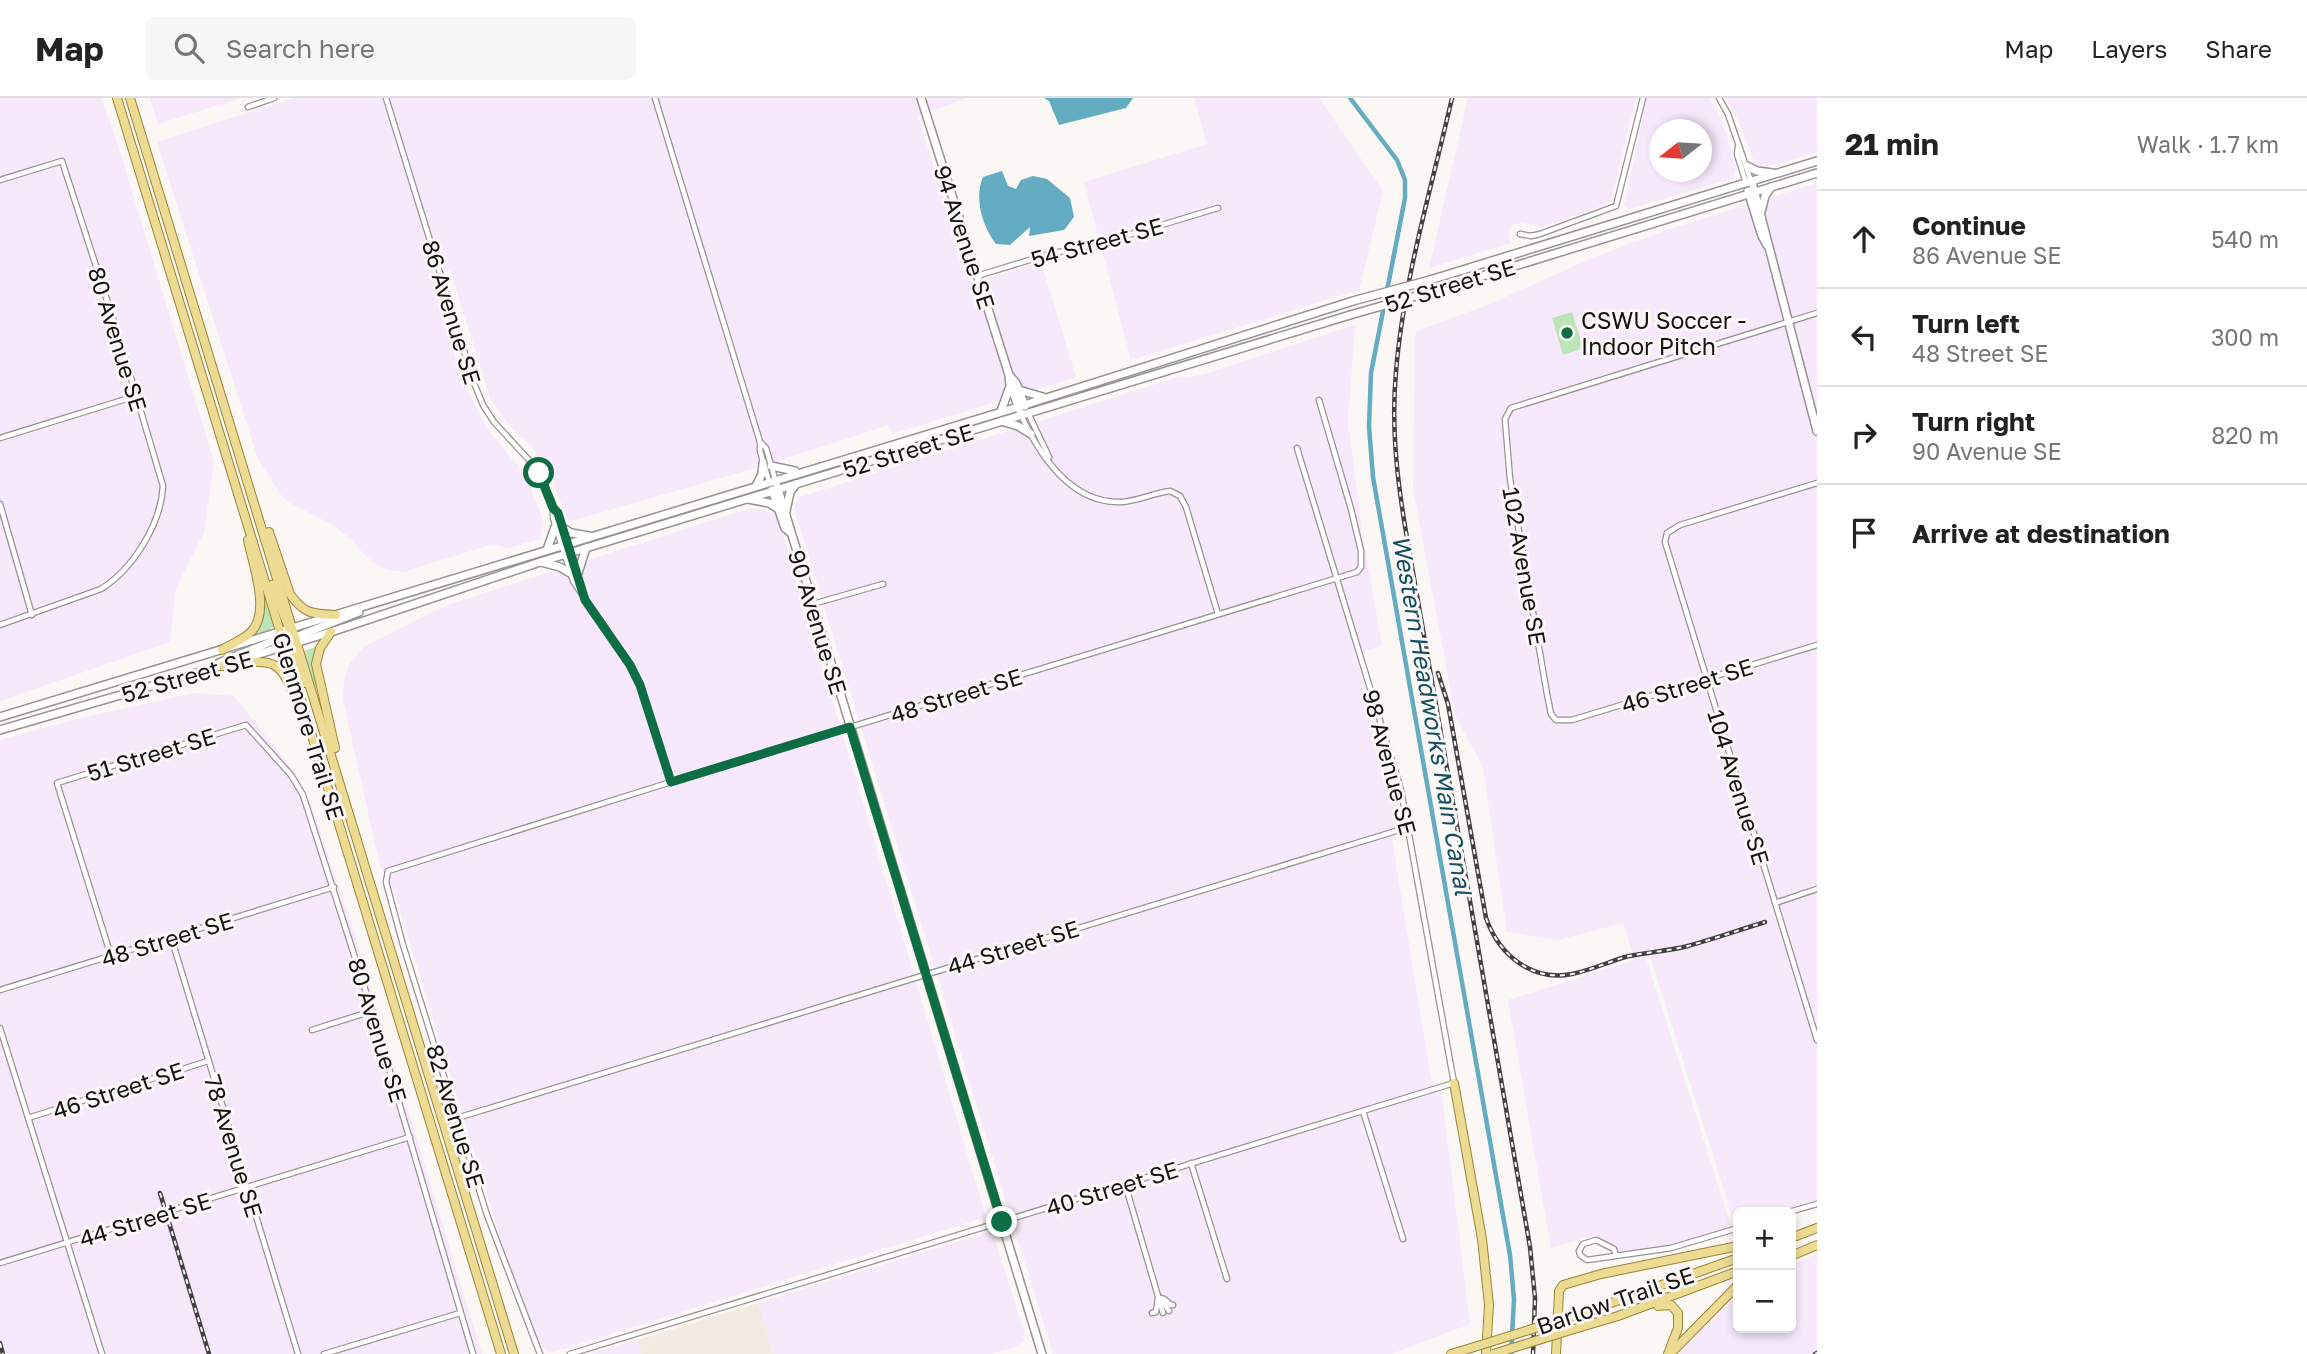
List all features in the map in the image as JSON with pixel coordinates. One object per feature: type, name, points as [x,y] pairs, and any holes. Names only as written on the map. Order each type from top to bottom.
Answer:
[{"type":"main road","name":"Glenmore Trail SE","points":[[117,98],[259,559],[336,769],[514,1354]]},
{"type":"main road","name":"Glenmore Trail SE","points":[[130,98],[245,473],[328,785],[501,1354]]},
{"type":"main road","name":"94 Avenue SE","points":[[921,98],[1010,385],[1025,414]]},
{"type":"main road","name":"52 Street SE","points":[[0,730],[222,666],[336,615],[1353,301],[1430,280],[1817,161]]},
{"type":"main road","points":[[1747,166],[1757,171],[1777,174]]},
{"type":"main road","name":"52 Street SE","points":[[0,717],[222,650],[331,632],[540,562],[1817,173]]},
{"type":"main road","points":[[1749,182],[1770,250],[1817,430]]},
{"type":"main road","points":[[1757,210],[1771,187]]},
{"type":"main road","points":[[1724,201],[1739,202],[1757,210]]},
{"type":"main road","name":"94 Avenue SE","points":[[1009,375],[1019,390],[1021,405]]},
{"type":"main road","points":[[1001,411],[1010,385]]},
{"type":"main road","points":[[1019,390],[1026,394],[1047,397]]},
{"type":"main road","points":[[1001,421],[1018,426],[1031,434]]},
{"type":"main road","points":[[757,485],[767,464],[799,472]]},
{"type":"main road","points":[[245,473],[252,483],[290,594],[301,608],[309,612],[336,615]]},
{"type":"main road","name":"90 Avenue SE","points":[[772,480],[778,509],[785,528],[791,533]]},
{"type":"main road","points":[[786,515],[789,495],[796,484]]},
{"type":"main road","name":"90 Avenue SE","points":[[775,491],[786,515],[1042,1354]]},
{"type":"main road","points":[[744,499],[769,503],[778,509]]},
{"type":"main road","points":[[222,650],[252,631],[257,624],[261,605],[242,506]]},
{"type":"main road","points":[[547,550],[559,528],[593,537]]},
{"type":"main road","points":[[540,562],[574,573],[586,548]]},
{"type":"main road","points":[[209,669],[226,659],[352,617],[369,606]]},
{"type":"main road","points":[[331,632],[317,656],[317,675],[346,803]]},
{"type":"main road","points":[[222,666],[269,661],[282,672],[328,785]]},
{"type":"main road","points":[[1454,1083],[1482,1239],[1489,1305],[1486,1354]]},
{"type":"main road","points":[[1796,1232],[1816,1229]]},
{"type":"main road","points":[[1796,1236],[1816,1229]]},
{"type":"main road","points":[[1796,1248],[1817,1242]]},
{"type":"main road","points":[[1796,1253],[1817,1242]]},
{"type":"main road","points":[[1556,1354],[1559,1291],[1563,1285],[1601,1274],[1733,1247]]},
{"type":"main road","name":"Barlow Trail SE","points":[[1451,1354],[1574,1316],[1733,1260]]},
{"type":"main road","name":"Barlow Trail SE","points":[[1493,1354],[1618,1316],[1733,1273]]},
{"type":"main road","points":[[1669,1354],[1733,1290]]},
{"type":"main road","points":[[1618,1316],[1663,1305],[1675,1307],[1680,1320],[1669,1354]]},
{"type":"street","points":[[248,107],[274,98]]},
{"type":"street","name":"86 Avenue SE","points":[[386,98],[470,371],[483,405],[494,422],[538,472],[553,508],[558,513],[559,528],[580,589],[595,616],[630,665],[640,685],[671,782]]},
{"type":"street","name":"90 Avenue SE","points":[[655,98],[760,442],[760,450],[772,480]]},
{"type":"street","points":[[1520,233],[1531,236],[1540,234],[1616,206],[1643,98]]},
{"type":"street","points":[[1719,98],[1728,114],[1738,146],[1743,152],[1749,182]]},
{"type":"street","points":[[1738,146],[1737,154],[1749,182]]},
{"type":"street","name":"80 Avenue SE","points":[[0,180],[62,161],[163,486],[157,518],[122,574],[101,589],[32,615]]},
{"type":"street","name":"54 Street SE","points":[[977,276],[1049,254],[1095,245],[1218,208]]},
{"type":"street","points":[[1789,322],[1817,313]]},
{"type":"street","name":"102 Avenue SE","points":[[1556,720],[1551,714],[1547,694],[1510,479],[1505,439],[1505,419],[1508,411],[1521,404],[1789,322]]},
{"type":"street","points":[[0,438],[136,396]]},
{"type":"street","name":"48 Street SE","points":[[387,874],[392,869],[671,782],[1357,572],[1361,567],[1361,551],[1319,400]]},
{"type":"street","name":"94 Avenue SE","points":[[1025,414],[1031,434],[1064,480],[1096,499],[1129,501],[1170,491],[1180,496],[1186,507],[1218,614]]},
{"type":"street","name":"94 Avenue SE","points":[[1025,414],[1051,464]]},
{"type":"street","name":"98 Avenue SE","points":[[1297,448],[1401,790],[1454,1083]]},
{"type":"street","name":"104 Avenue SE","points":[[1817,484],[1680,525],[1667,534],[1666,547],[1817,1040]]},
{"type":"street","points":[[0,504],[32,615],[0,625]]},
{"type":"street","points":[[813,604],[883,584]]},
{"type":"street","name":"46 Street SE","points":[[1556,720],[1572,720],[1817,645]]},
{"type":"street","name":"80 Avenue SE","points":[[246,725],[291,775],[303,795],[372,1011],[473,1354]]},
{"type":"street","name":"51 Street SE","points":[[111,956],[57,783],[246,725]]},
{"type":"street","name":"44 Street SE","points":[[457,1118],[1409,827]]},
{"type":"street","name":"82 Avenue SE","points":[[387,874],[386,881],[403,946],[498,1248],[540,1354]]},
{"type":"street","name":"48 Street SE","points":[[0,990],[334,887]]},
{"type":"street","points":[[1775,902],[1817,890]]},
{"type":"street","name":"78 Avenue SE","points":[[171,937],[298,1354]]},
{"type":"street","points":[[312,1030],[372,1011]]},
{"type":"street","points":[[0,1028],[102,1354]]},
{"type":"street","name":"46 Street SE","points":[[28,1118],[208,1061]]},
{"type":"street","name":"40 Street SE","points":[[569,1354],[1454,1083]]},
{"type":"street","points":[[1363,1111],[1403,1239]]},
{"type":"street","name":"44 Street SE","points":[[0,1263],[410,1137]]},
{"type":"street","points":[[1191,1163],[1227,1279]]},
{"type":"street","points":[[1125,1184],[1163,1313]]},
{"type":"street","points":[[1796,1210],[1817,1203]]},
{"type":"street","points":[[1616,1255],[1614,1249],[1596,1240],[1583,1244],[1579,1251],[1587,1260],[1671,1248],[1733,1229]]},
{"type":"street","points":[[1158,1294],[1173,1305]]},
{"type":"street","points":[[1158,1294],[1169,1311]]},
{"type":"street","points":[[1152,1313],[1156,1312],[1158,1294]]},
{"type":"street","points":[[324,1354],[460,1313]]},
{"type":"shaded area","points":[[0,98],[101,98],[117,142],[214,462],[204,532],[176,588],[170,642],[0,701]]},
{"type":"shaded area","points":[[150,98],[241,98],[158,124]]},
{"type":"shaded area","points":[[294,98],[966,98],[918,116],[970,284],[1041,262],[1076,377],[892,434],[889,425],[759,467],[568,522],[551,476],[532,447],[513,429],[491,400],[450,270],[432,279],[463,383],[490,432],[526,476],[543,520],[540,539],[508,548],[493,544],[403,572],[388,570],[375,564],[333,525],[288,502],[258,459],[157,142]]},
{"type":"shaded area","points":[[1194,98],[1319,98],[1383,191],[1359,290],[1131,360],[1084,182],[1207,144]]},
{"type":"shaded area","points":[[1468,98],[1636,98],[1611,200],[1602,206],[1539,228],[1521,223],[1511,225],[1508,235],[1511,243],[1429,268]]},
{"type":"shaded area","points":[[1647,98],[1710,98],[1726,133],[1736,169],[1734,178],[1630,209],[1624,206]]},
{"type":"shaded area","points":[[1726,98],[1817,98],[1817,152],[1760,167],[1755,164]]},
{"type":"shaded area","points":[[1817,183],[1817,1200],[1793,1207],[1733,1207],[1733,1219],[1650,956],[1646,958],[1731,1226],[1670,1246],[1647,1250],[1621,1252],[1596,1235],[1551,1248],[1508,1000],[1635,960],[1623,923],[1558,940],[1507,932],[1483,767],[1455,715],[1413,488],[1415,337],[1417,331],[1490,304],[1592,258],[1667,230]]},
{"type":"shaded area","points":[[1355,325],[1348,422],[1362,530],[1382,645],[1356,656],[1402,819],[1392,840],[1431,1079],[1442,1096],[1470,1324],[1391,1354],[1053,1354],[794,508],[800,497],[1175,378],[1202,375]]},
{"type":"shaded area","points":[[751,508],[777,514],[986,1217],[553,1352],[547,1351],[538,1342],[501,1240],[393,888],[380,866],[343,700],[344,681],[350,663],[365,646],[444,606]]},
{"type":"shaded area","points":[[194,693],[234,696],[295,772],[312,807],[352,925],[482,1354],[0,1354],[0,740],[81,718]]},
{"type":"shaded area","points":[[989,1232],[993,1234],[1025,1334],[1024,1340],[1017,1346],[992,1354],[773,1354],[758,1303]]},
{"type":"shaded area","points":[[1817,1253],[1817,1354],[1679,1354],[1733,1300],[1733,1333],[1796,1333],[1796,1264]]},
{"type":"shaded area","points":[[758,1303],[773,1354],[641,1354],[637,1340]]},
{"type":"shaded area","points":[[637,1340],[641,1354],[590,1354],[631,1341]]},
{"type":"green space","name":"CSWU Soccer - Indoor Pitch","points":[[1572,312],[1583,348],[1563,355],[1552,318]]},
{"type":"green space","points":[[263,593],[274,627],[271,631],[252,637]]},
{"type":"green space","points":[[315,647],[314,670],[317,687],[304,651]]},
{"type":"water","points":[[1044,98],[1133,98],[1126,108],[1059,125],[1049,101]]},
{"type":"water","points":[[1002,171],[1008,186],[1016,189],[1021,180],[1033,176],[1047,179],[1070,198],[1074,217],[1064,230],[1029,236],[1030,227],[1010,245],[996,244],[983,220],[979,194],[983,177]]},
{"type":"waterway","name":"Western Headworks Main Canal","points":[[1350,98],[1397,160],[1405,180],[1405,198],[1371,373],[1369,426],[1373,477],[1510,1255],[1514,1299],[1511,1354]]},
{"type":"railway","points":[[1452,98],[1405,304],[1395,392],[1396,452],[1406,532],[1530,1247],[1535,1298],[1533,1354]]},
{"type":"railway","points":[[1438,673],[1448,704],[1486,918],[1499,943],[1519,963],[1544,974],[1572,974],[1629,956],[1688,946],[1765,922]]},
{"type":"railway","points":[[160,1193],[209,1354]]},
{"type":"railway","points":[[0,1343],[3,1354]]},
{"type":"place","name":"CSWU Soccer - Indoor Pitch","points":[[1567,333]]},
{"type":"route","points":[[539,473],[553,508],[558,513],[585,600],[630,665],[640,685],[671,782],[850,727],[1002,1222]]}]
